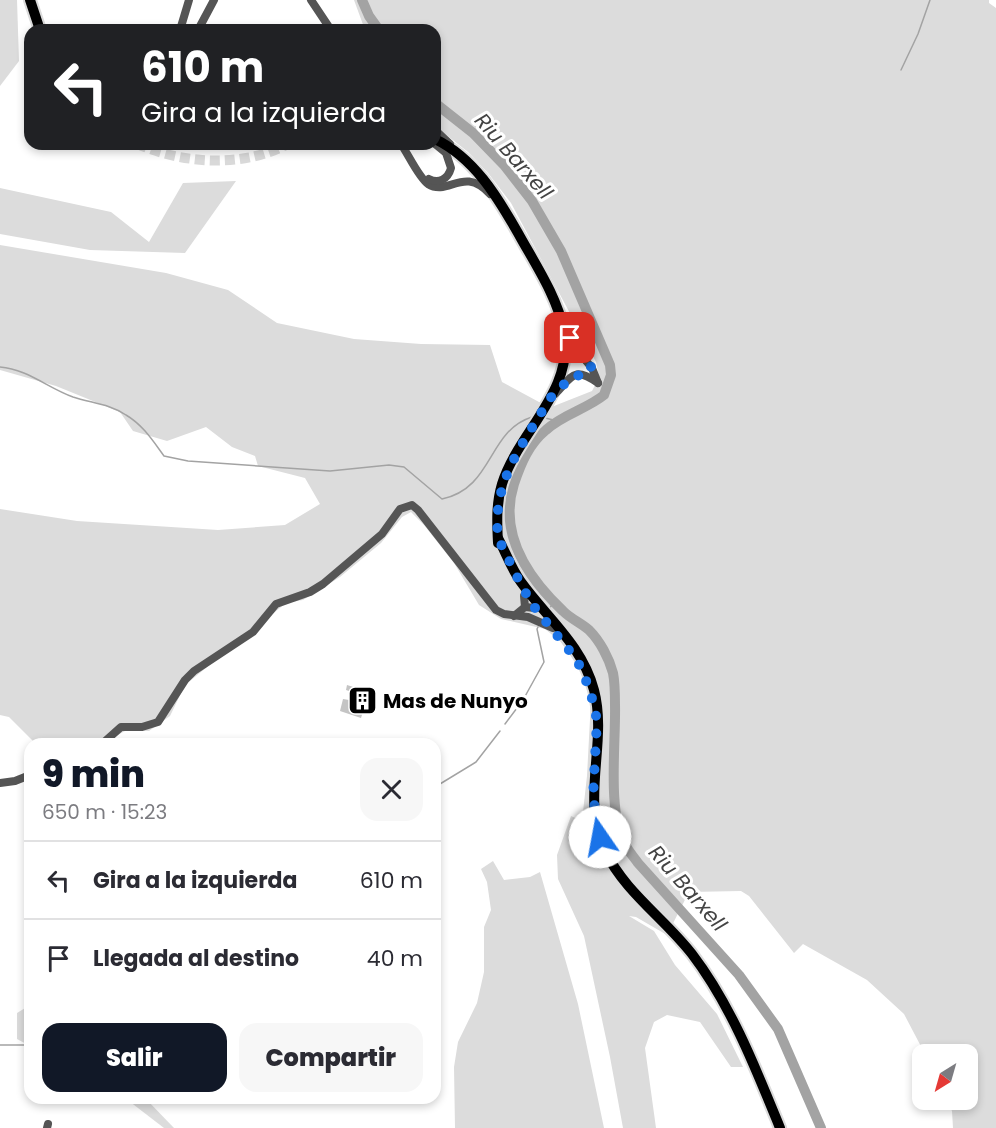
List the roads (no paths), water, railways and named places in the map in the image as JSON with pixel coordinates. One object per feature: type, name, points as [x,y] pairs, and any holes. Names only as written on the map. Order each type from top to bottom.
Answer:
[{"type":"main road","points":[[30,0],[39,24]]},
{"type":"main road","points":[[441,142],[461,155],[488,184],[547,285],[560,317],[565,337],[565,355],[558,382],[510,464],[502,483],[497,511],[498,547],[509,574],[528,607],[554,626]]},
{"type":"main road","points":[[498,538],[522,584],[554,626],[574,646],[586,667],[598,713],[593,797],[596,827],[604,849],[622,878],[685,946],[705,972],[744,1046],[780,1128]]},
{"type":"street","points":[[182,24],[189,0]]},
{"type":"street","points":[[201,24],[214,0]]},
{"type":"street","points":[[310,0],[327,24]]},
{"type":"street","points":[[441,136],[461,155]]},
{"type":"street","points":[[405,150],[424,181],[433,186],[464,181],[478,184],[488,192],[510,219]]},
{"type":"street","points":[[417,169],[433,181],[440,181],[449,174],[450,160],[441,150]]},
{"type":"street","points":[[560,317],[575,349],[592,368],[598,383],[583,375]]},
{"type":"street","points":[[550,398],[569,378],[583,375],[592,368]]},
{"type":"street","points":[[109,738],[121,727],[142,727],[158,722],[185,680],[194,671],[254,632],[276,604],[310,592],[323,584],[382,534],[396,513],[408,505],[418,510],[488,603],[496,610],[514,616],[535,604],[524,591],[522,584]]},
{"type":"street","points":[[0,783],[24,777]]},
{"type":"waterway","name":"Riu Barxell","points":[[362,0],[375,24]]},
{"type":"waterway","points":[[901,70],[918,34],[930,0]]},
{"type":"waterway","name":"Riu Barxell","points":[[441,108],[473,133],[504,165],[532,201],[561,251],[610,365],[611,375],[604,395],[553,424],[530,448],[514,484],[510,502],[510,520],[519,554],[538,584],[563,611],[593,634],[604,650],[611,667],[615,693],[614,796],[619,830],[626,847],[638,863],[739,975],[778,1029],[821,1128]]},
{"type":"waterway","points":[[0,367],[19,371],[73,397],[120,411],[143,428],[164,456],[188,461],[330,471],[389,465],[404,467],[442,499],[459,493],[472,484],[506,434],[517,424],[532,417]]},
{"type":"waterway","points":[[545,418],[558,421]]},
{"type":"waterway","points":[[549,609],[554,602]]},
{"type":"waterway","points":[[505,724],[523,700],[544,662],[538,627]]},
{"type":"waterway","points":[[441,783],[476,762],[500,731]]},
{"type":"waterway","points":[[0,1045],[24,1045]]},
{"type":"tunnel","points":[[152,150],[174,156],[213,160],[252,157],[274,150]]},
{"type":"place","name":"Mas de Nunyo","points":[[362,701]]}]
